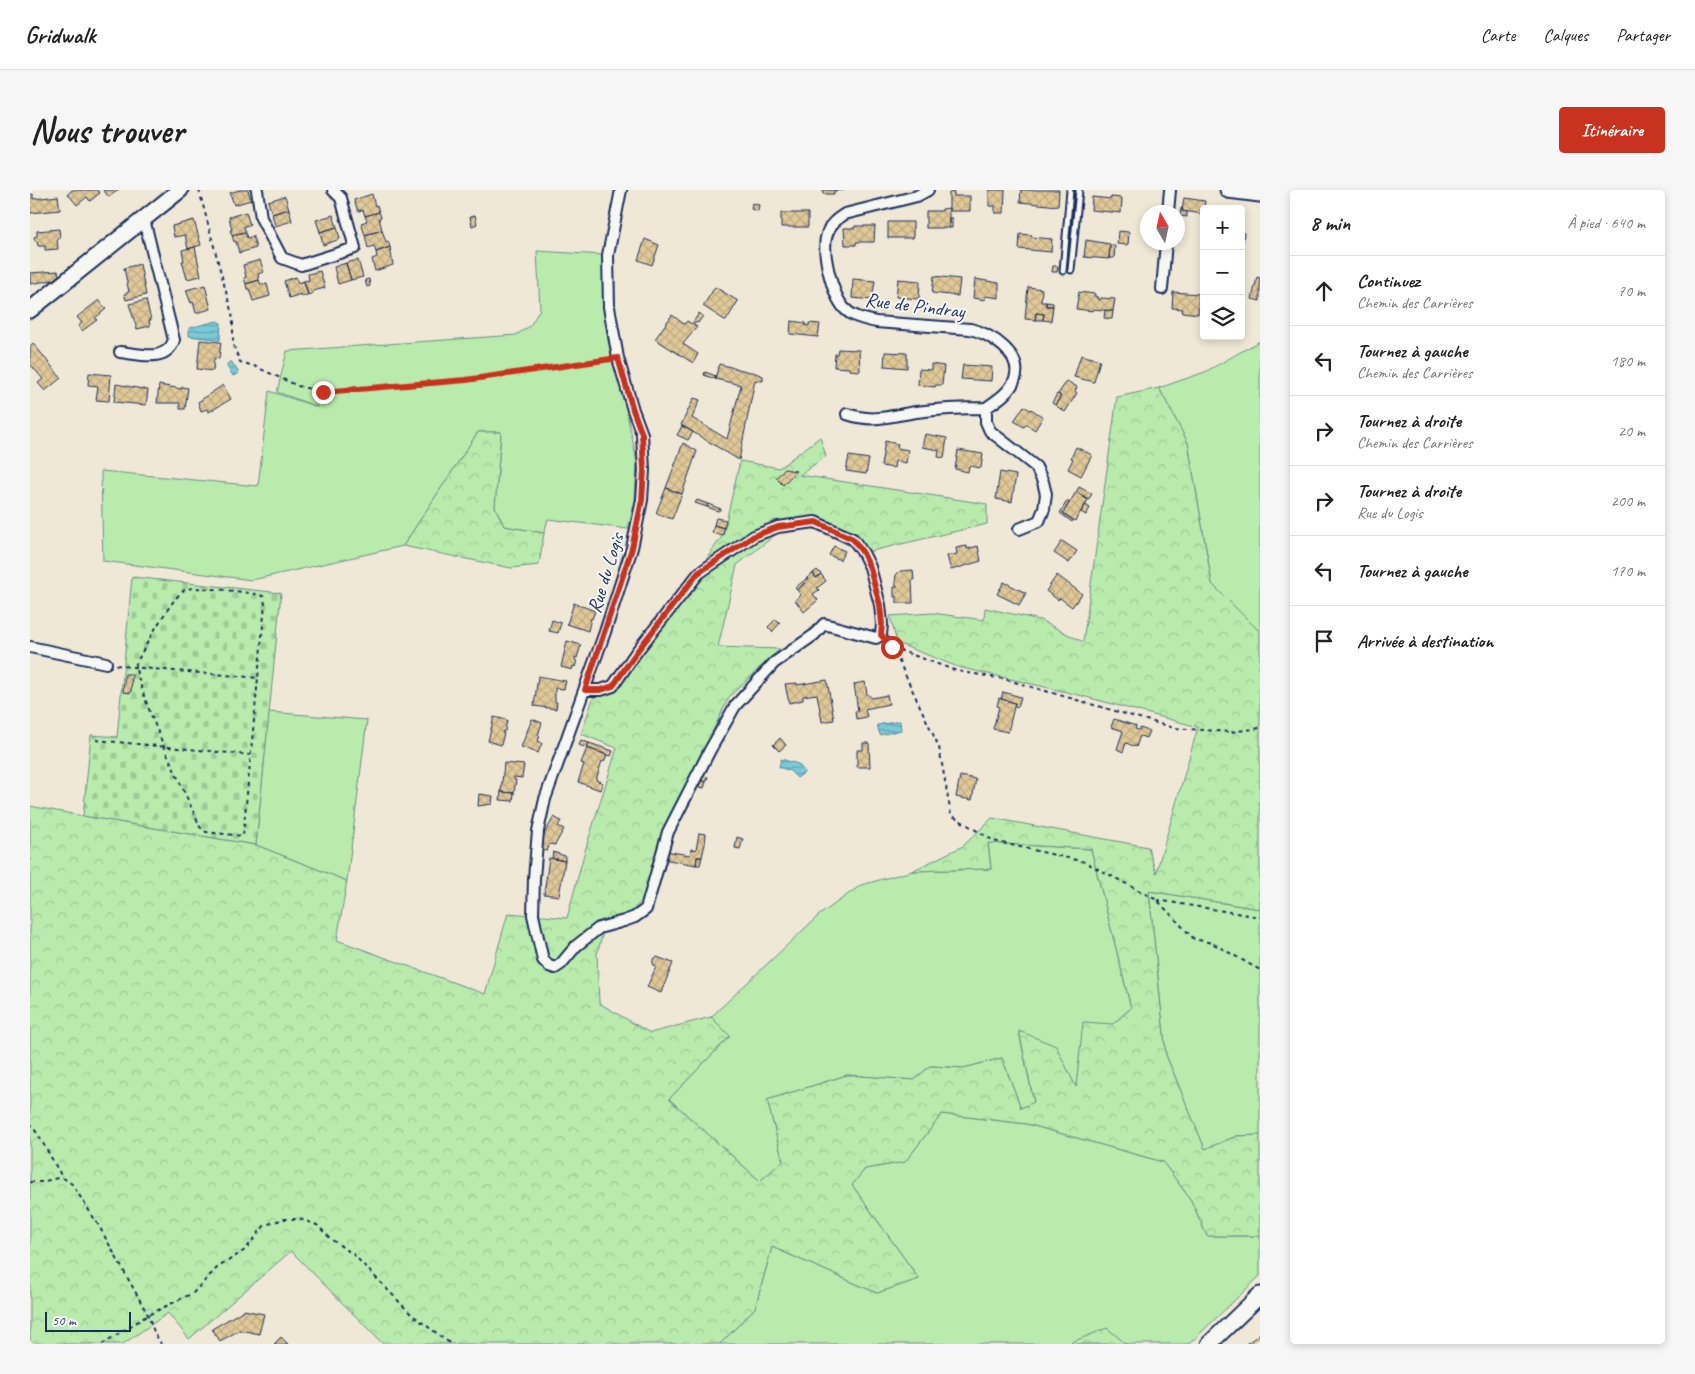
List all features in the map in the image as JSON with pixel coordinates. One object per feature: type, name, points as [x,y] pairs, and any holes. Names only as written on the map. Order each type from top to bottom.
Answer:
[{"type":"main road","points":[[30,310],[180,190]]},
{"type":"main road","points":[[1228,190],[1260,194]]},
{"type":"main road","points":[[1209,1344],[1260,1296]]},
{"type":"street","points":[[257,190],[261,218],[282,258],[300,265],[355,248],[341,198],[333,190]]},
{"type":"street","name":"Rue du Logis","points":[[621,190],[611,235],[608,264],[609,306],[618,358],[642,434],[644,470],[642,500],[632,548],[585,690],[545,799],[538,831],[533,902],[543,960],[549,966],[555,968],[561,964],[576,946],[599,928],[624,922],[646,909],[668,832],[710,750],[735,706],[774,663],[814,634],[824,624],[876,638],[881,635]]},
{"type":"street","name":"Rue de Pindray","points":[[928,190],[917,196],[855,211],[837,219],[827,233],[825,243],[832,287],[844,308],[861,319],[876,322],[982,331],[1001,344],[1013,359],[1016,367],[1015,380],[1011,387],[986,408]]},
{"type":"street","points":[[1169,205],[1170,190]]},
{"type":"street","points":[[120,352],[156,356],[166,353],[171,348],[174,340],[144,219]]},
{"type":"street","points":[[1162,289],[1165,250]]},
{"type":"street","points":[[847,414],[859,418],[873,419],[917,412],[986,408],[986,422],[990,431],[1036,467],[1043,482],[1046,494],[1044,509],[1039,521],[1019,530]]},
{"type":"street","points":[[585,690],[601,690],[613,686],[638,650],[698,573],[754,536],[778,527],[816,522],[853,539],[863,553],[870,568],[880,605],[881,635]]},
{"type":"street","points":[[30,647],[106,663]]},
{"type":"lane","points":[[1063,271],[1070,190]]},
{"type":"lane","points":[[1071,270],[1079,190]]},
{"type":"lane","points":[[881,635],[892,647]]},
{"type":"path","points":[[199,190],[233,318],[233,344],[240,362],[254,366],[298,386],[323,392],[466,380],[618,358]]},
{"type":"path","points":[[196,588],[263,596],[265,604],[243,836],[203,830],[165,747],[140,686],[135,666],[145,645],[175,600],[184,590],[196,588]]},
{"type":"path","points":[[892,647],[957,671],[1004,679],[1174,728],[1231,732],[1260,728]]},
{"type":"path","points":[[892,647],[939,747],[951,815],[994,841],[1085,862],[1157,900],[1260,917]]},
{"type":"path","points":[[106,663],[258,678]]},
{"type":"path","points":[[96,740],[250,755]]},
{"type":"path","points":[[1157,900],[1194,939],[1212,943],[1260,970]]},
{"type":"path","points":[[30,1123],[62,1177],[72,1184],[99,1226],[162,1344]]},
{"type":"path","points":[[30,1182],[41,1182],[62,1177]]},
{"type":"path","points":[[102,1344],[148,1315],[193,1293],[218,1268],[245,1250],[265,1225],[284,1219],[300,1219],[317,1225],[332,1240],[353,1254],[411,1314],[451,1344]]},
{"type":"green space","points":[[537,251],[604,255],[603,297],[608,341],[620,379],[637,462],[635,500],[628,529],[548,519],[544,533],[504,526],[495,507],[501,432],[478,432],[403,546],[252,580],[103,561],[101,471],[258,486],[269,391],[318,407],[277,392],[287,351],[516,335],[530,326],[540,309]]},
{"type":"green space","points":[[1260,341],[1260,632],[1212,584],[1188,443],[1159,388],[1205,372]]},
{"type":"green space","points":[[1159,388],[1188,443],[1212,584],[1260,632],[1260,909],[1149,891],[1166,1055],[1205,1149],[1237,1136],[1260,1135],[1260,1236],[1207,1236],[1191,1200],[1163,1162],[1027,1124],[942,1114],[905,1162],[865,1169],[852,1185],[919,1279],[877,1293],[772,1247],[755,1308],[720,1344],[383,1344],[291,1251],[189,1339],[168,1313],[123,1344],[30,1344],[30,806],[256,845],[347,881],[337,940],[485,994],[508,913],[567,918],[584,854],[617,748],[581,734],[594,696],[615,690],[723,535],[740,461],[779,468],[820,437],[826,456],[800,475],[987,504],[987,524],[863,553],[816,528],[779,532],[737,565],[718,647],[780,649],[729,697],[664,833],[644,898],[630,913],[606,922],[597,954],[599,1003],[650,1033],[711,1017],[730,1036],[669,1099],[760,1181],[783,1161],[767,1100],[847,1075],[914,1080],[930,1066],[964,1068],[1002,1058],[1021,1108],[1034,1102],[1019,1031],[1056,1046],[1076,1087],[1083,1022],[1113,1024],[1131,1008],[1091,849],[988,843],[991,869],[912,871],[963,846],[992,818],[1148,847],[1156,873],[1198,727],[1075,694],[958,667],[897,643],[890,616],[932,613],[984,620],[985,608],[1040,620],[1083,642],[1117,397]]},
{"type":"green space","points":[[478,432],[501,432],[495,507],[504,526],[544,533],[539,565],[511,568],[403,546]]},
{"type":"green space","points":[[132,577],[281,593],[256,845],[83,816],[91,735],[117,737]]},
{"type":"green space","points":[[269,712],[367,720],[347,881],[256,845]]},
{"type":"green space","points":[[988,843],[1091,849],[1131,1008],[1113,1024],[1076,1088],[1019,1032],[1034,1103],[1021,1108],[1002,1058],[964,1068],[930,1066],[914,1080],[847,1075],[767,1100],[783,1161],[760,1181],[669,1099],[730,1036],[711,1017],[818,916],[861,885],[912,871],[991,869]]},
{"type":"green space","points":[[1149,891],[1260,909],[1260,1135],[1237,1136],[1205,1149],[1166,1055]]},
{"type":"green space","points":[[942,1114],[1027,1124],[1163,1162],[1191,1200],[1207,1236],[1260,1236],[1260,1276],[1189,1344],[720,1344],[755,1308],[772,1247],[877,1293],[919,1279],[852,1185],[865,1169],[905,1162]]},
{"type":"green space","points":[[1107,1328],[1126,1344],[1070,1344],[1072,1342]]},
{"type":"water","points":[[217,321],[221,323],[220,340],[189,336],[189,328]]},
{"type":"water","points":[[231,361],[239,373],[233,376],[226,365]]},
{"type":"water","points":[[900,721],[901,730],[880,735],[877,725]]},
{"type":"water","points":[[781,759],[798,764],[805,772],[797,778],[790,771],[779,767]]},
{"type":"building","points":[[72,190],[97,190],[100,193],[90,201],[87,197],[77,205],[68,194]]},
{"type":"building","points":[[103,190],[118,190],[109,197]]},
{"type":"building","points":[[248,190],[251,200],[234,205],[230,193]]},
{"type":"building","points":[[823,190],[845,190],[834,191],[834,194],[823,194]]},
{"type":"building","points":[[989,190],[1005,190],[1004,213],[995,213],[995,206],[989,206]]},
{"type":"building","points":[[1021,190],[1059,190],[1058,206],[1020,202]]},
{"type":"building","points":[[954,192],[954,196],[970,196],[970,211],[949,211],[949,193]]},
{"type":"building","points":[[33,194],[33,199],[58,196],[60,210],[30,213],[30,195]]},
{"type":"building","points":[[372,194],[375,206],[377,205],[379,212],[365,216],[363,210],[358,211],[354,200]]},
{"type":"building","points":[[285,196],[289,209],[272,214],[268,201]]},
{"type":"building","points":[[1092,197],[1122,198],[1121,213],[1091,210]]},
{"type":"building","points":[[1184,198],[1205,201],[1204,205],[1200,205],[1200,214],[1185,211],[1185,205],[1183,205]]},
{"type":"building","points":[[752,203],[759,205],[758,211],[751,209]]},
{"type":"building","points":[[949,208],[949,228],[926,228],[926,211],[942,211],[942,209]]},
{"type":"building","points":[[289,209],[292,221],[275,226],[272,214]]},
{"type":"building","points":[[246,212],[250,225],[244,226],[245,232],[232,235],[229,217]]},
{"type":"building","points":[[379,212],[382,230],[365,235],[361,223],[367,221],[365,216]]},
{"type":"building","points":[[781,213],[808,213],[808,227],[781,227]]},
{"type":"building","points":[[333,215],[337,227],[320,232],[316,220]]},
{"type":"building","points":[[475,215],[477,224],[472,226],[470,217]]},
{"type":"building","points":[[949,218],[952,218],[952,228],[949,228]]},
{"type":"building","points":[[194,220],[201,245],[188,249],[185,235],[174,237],[172,226]]},
{"type":"building","points":[[888,222],[913,222],[913,238],[888,238]]},
{"type":"building","points":[[855,226],[875,226],[874,242],[856,242],[856,245],[845,245],[844,228],[855,228]]},
{"type":"building","points":[[337,227],[340,239],[323,245],[320,232]]},
{"type":"building","points":[[59,229],[60,238],[57,238],[58,249],[45,250],[45,246],[38,246],[34,237],[37,236],[37,231]]},
{"type":"building","points":[[382,230],[390,247],[376,252],[374,246],[368,248],[365,235]]},
{"type":"building","points":[[1118,231],[1129,232],[1128,245],[1117,244]]},
{"type":"building","points":[[245,232],[247,238],[253,236],[256,248],[239,253],[236,241],[234,242],[232,235]]},
{"type":"building","points":[[1020,234],[1052,239],[1051,252],[1019,249]]},
{"type":"building","points":[[645,239],[659,245],[652,265],[638,260]]},
{"type":"building","points":[[1086,240],[1110,244],[1109,259],[1084,257]]},
{"type":"building","points":[[1110,245],[1115,246],[1114,258],[1109,258]]},
{"type":"building","points":[[195,247],[201,276],[187,279],[182,261],[184,261],[182,250]]},
{"type":"building","points":[[390,247],[393,265],[375,271],[372,259],[377,257],[376,252]]},
{"type":"building","points":[[260,260],[264,272],[258,274],[259,280],[246,284],[243,265]]},
{"type":"building","points":[[358,260],[363,277],[351,280],[346,263]]},
{"type":"building","points":[[346,263],[351,280],[338,284],[334,267]]},
{"type":"building","points":[[140,264],[146,295],[126,300],[124,294],[129,292],[124,268]]},
{"type":"building","points":[[1053,266],[1058,266],[1057,272],[1052,272]]},
{"type":"building","points":[[58,271],[59,275],[53,280],[30,284],[30,273]]},
{"type":"building","points":[[320,271],[325,288],[313,291],[313,293],[308,295],[304,281],[309,280],[308,274]]},
{"type":"building","points":[[934,276],[960,279],[958,296],[932,293]]},
{"type":"building","points":[[296,277],[298,283],[304,281],[308,295],[302,297],[301,294],[289,298],[284,281]]},
{"type":"building","points":[[1257,277],[1260,278],[1260,301],[1252,299]]},
{"type":"building","points":[[369,279],[370,286],[367,287],[365,280]]},
{"type":"building","points":[[853,279],[875,281],[872,300],[852,298]]},
{"type":"building","points":[[898,279],[920,281],[919,299],[896,297]]},
{"type":"building","points":[[975,279],[999,283],[999,298],[985,296],[985,300],[973,298]]},
{"type":"building","points":[[259,280],[261,285],[267,284],[270,296],[253,301],[246,284]]},
{"type":"building","points":[[205,285],[211,309],[196,313],[193,302],[191,303],[186,290]]},
{"type":"building","points":[[715,287],[738,301],[726,321],[703,306]]},
{"type":"building","points":[[1028,287],[1042,289],[1041,302],[1046,302],[1046,306],[1053,306],[1051,321],[1043,320],[1044,314],[1036,313],[1035,320],[1025,319]]},
{"type":"building","points":[[1079,292],[1095,294],[1095,297],[1098,297],[1097,299],[1100,300],[1101,298],[1115,299],[1113,311],[1076,309]]},
{"type":"building","points":[[1173,292],[1199,294],[1198,314],[1182,312],[1183,309],[1172,308]]},
{"type":"building","points":[[99,300],[106,309],[95,318],[97,320],[82,331],[78,326],[82,323],[77,317]]},
{"type":"building","points":[[146,300],[151,320],[149,320],[150,326],[137,329],[129,304]]},
{"type":"building","points":[[1046,302],[1053,303],[1053,306],[1046,306]]},
{"type":"building","points":[[1105,310],[1113,311],[1112,319],[1104,318]]},
{"type":"building","points":[[699,313],[703,316],[698,323],[696,322],[694,325],[697,327],[683,344],[698,354],[693,363],[655,339],[672,315],[684,324],[687,321],[692,324]]},
{"type":"building","points":[[1036,313],[1044,314],[1043,320],[1035,320]]},
{"type":"building","points":[[791,321],[806,323],[805,325],[809,326],[809,323],[820,324],[818,337],[790,334]]},
{"type":"building","points":[[200,340],[221,342],[219,359],[214,358],[213,371],[197,369]]},
{"type":"building","points":[[33,343],[61,378],[45,391],[38,383],[43,379],[30,364],[30,346]]},
{"type":"building","points":[[838,349],[859,350],[860,371],[834,367],[835,354],[837,354]]},
{"type":"building","points":[[885,352],[907,353],[907,368],[884,366]]},
{"type":"building","points":[[1081,355],[1100,360],[1094,382],[1074,377]]},
{"type":"building","points":[[719,364],[763,376],[763,381],[755,380],[739,460],[681,425],[694,398],[700,400],[692,418],[727,439],[741,385],[715,379]]},
{"type":"building","points":[[931,364],[944,366],[942,385],[936,385],[935,387],[918,385],[919,369],[931,370]]},
{"type":"building","points":[[963,365],[992,367],[991,381],[961,379]]},
{"type":"building","points":[[705,372],[716,376],[715,379],[704,375]]},
{"type":"building","points":[[89,373],[111,375],[109,401],[96,400],[98,386],[88,385]]},
{"type":"building","points":[[1067,381],[1077,387],[1075,391],[1077,393],[1065,412],[1055,405],[1061,396],[1058,394]]},
{"type":"building","points":[[116,384],[148,390],[146,405],[114,402]]},
{"type":"building","points":[[159,385],[182,389],[182,387],[188,388],[185,409],[180,409],[180,403],[157,403]]},
{"type":"building","points":[[223,385],[231,399],[209,412],[207,409],[201,411],[198,402]]},
{"type":"building","points":[[1057,394],[1061,396],[1055,405],[1052,403]]},
{"type":"building","points":[[1024,406],[1043,417],[1035,430],[1026,424],[1024,427],[1014,421]]},
{"type":"building","points":[[682,426],[693,432],[688,440],[677,435]]},
{"type":"building","points":[[925,434],[947,438],[944,458],[938,457],[939,450],[922,447]]},
{"type":"building","points":[[885,441],[898,444],[897,448],[908,450],[906,463],[895,461],[894,468],[881,466]]},
{"type":"building","points":[[683,443],[697,451],[682,494],[666,488]]},
{"type":"building","points":[[1076,447],[1092,455],[1081,476],[1068,469]]},
{"type":"building","points":[[958,450],[983,454],[981,468],[969,466],[968,472],[955,469]]},
{"type":"building","points":[[849,456],[869,459],[866,474],[846,471]]},
{"type":"building","points":[[784,469],[796,471],[783,485],[776,478]]},
{"type":"building","points":[[1000,472],[1016,475],[1012,502],[996,499]]},
{"type":"building","points":[[1079,487],[1092,494],[1088,500],[1076,492]]},
{"type":"building","points":[[666,488],[682,494],[672,519],[656,513]]},
{"type":"building","points":[[1076,492],[1088,500],[1075,521],[1063,513]]},
{"type":"building","points":[[697,500],[708,504],[707,507],[695,503]]},
{"type":"building","points":[[1067,501],[1069,503],[1063,513],[1073,520],[1072,522],[1060,513]]},
{"type":"building","points":[[708,504],[721,509],[718,511],[707,507]]},
{"type":"building","points":[[1086,505],[1090,508],[1086,515],[1081,512]]},
{"type":"building","points":[[716,518],[726,520],[724,528],[714,525]]},
{"type":"building","points":[[714,525],[724,528],[723,535],[712,533]]},
{"type":"building","points":[[1062,541],[1077,551],[1069,563],[1054,553]]},
{"type":"building","points":[[834,546],[845,551],[840,560],[829,555]]},
{"type":"building","points":[[967,546],[967,549],[978,546],[981,561],[951,570],[947,556],[957,554],[956,548]]},
{"type":"building","points":[[817,570],[821,574],[816,578],[813,573]]},
{"type":"building","points":[[913,570],[913,603],[897,603],[897,597],[894,597],[894,587],[897,587],[895,583],[896,575],[900,571]]},
{"type":"building","points":[[813,573],[816,578],[821,574],[826,581],[813,594],[818,600],[804,612],[795,600],[801,595],[797,590]]},
{"type":"building","points":[[1057,575],[1082,594],[1072,607],[1046,591]]},
{"type":"building","points":[[807,578],[808,580],[797,590],[795,588]]},
{"type":"building","points":[[1004,582],[1026,593],[1019,605],[997,594]]},
{"type":"building","points":[[574,603],[595,611],[588,631],[567,624]]},
{"type":"building","points":[[776,619],[780,623],[772,632],[768,627]]},
{"type":"building","points":[[552,620],[561,623],[558,633],[549,631]]},
{"type":"building","points":[[567,641],[581,645],[577,658],[575,657],[577,661],[575,667],[573,666],[572,670],[561,667]]},
{"type":"building","points":[[125,674],[132,674],[131,693],[123,692]]},
{"type":"building","points":[[538,676],[566,681],[564,689],[555,688],[556,709],[534,706]]},
{"type":"building","points":[[827,680],[834,720],[822,722],[817,694],[803,696],[803,700],[789,703],[785,684],[797,683],[797,685]]},
{"type":"building","points":[[865,682],[867,694],[872,698],[887,695],[889,704],[865,709],[867,717],[856,719],[855,711],[858,711],[854,684]]},
{"type":"building","points":[[1003,692],[1021,697],[1018,707],[1014,706],[1015,703],[1001,699]]},
{"type":"building","points":[[999,698],[1015,703],[1008,732],[993,729],[999,707],[997,706]]},
{"type":"building","points":[[494,717],[507,720],[505,731],[502,733],[504,733],[501,745],[488,741]]},
{"type":"building","points":[[532,719],[542,723],[538,741],[542,743],[538,753],[521,747]]},
{"type":"building","points":[[1114,719],[1136,726],[1135,729],[1139,730],[1140,728],[1149,731],[1146,738],[1140,736],[1136,747],[1126,743],[1123,752],[1117,749],[1123,731],[1111,727]]},
{"type":"building","points":[[780,738],[786,745],[779,751],[773,745]]},
{"type":"building","points":[[581,740],[589,743],[587,748],[579,745]]},
{"type":"building","points":[[589,743],[613,751],[611,756],[587,748]]},
{"type":"building","points":[[863,743],[869,743],[870,767],[857,767],[857,750],[863,750]]},
{"type":"building","points":[[587,748],[607,755],[604,762],[602,761],[596,780],[603,783],[600,790],[578,782],[584,764],[581,763]]},
{"type":"building","points":[[504,763],[524,765],[522,778],[514,777],[514,780],[516,780],[514,793],[501,792]]},
{"type":"building","points":[[703,776],[708,777],[706,782],[701,780]]},
{"type":"building","points":[[960,776],[976,779],[972,800],[956,797]]},
{"type":"building","points":[[701,780],[706,782],[704,788],[699,787]]},
{"type":"building","points":[[501,792],[514,793],[513,801],[500,800]]},
{"type":"building","points":[[479,794],[493,796],[492,804],[478,806]]},
{"type":"building","points":[[554,817],[561,821],[558,826],[564,829],[555,845],[550,844],[547,851],[540,850],[542,838]]},
{"type":"building","points":[[699,833],[706,834],[702,857],[697,857],[696,865],[663,859],[665,851],[690,855],[691,849],[696,850]]},
{"type":"building","points":[[737,837],[743,839],[740,849],[735,848]]},
{"type":"building","points":[[553,852],[565,856],[565,861],[552,858]]},
{"type":"building","points":[[697,857],[702,857],[700,865],[696,865]]},
{"type":"building","points":[[549,858],[565,861],[559,896],[544,894]]},
{"type":"building","points":[[657,957],[673,963],[661,993],[647,987],[656,967],[653,964],[653,959]]},
{"type":"building","points":[[244,1310],[264,1314],[259,1334],[240,1330],[220,1341],[212,1329]]},
{"type":"building","points":[[1260,1334],[1260,1344],[1246,1344]]},
{"type":"building","points":[[281,1337],[288,1344],[274,1344]]},
{"type":"route","points":[[323,392],[466,380],[618,358],[642,434],[644,470],[642,500],[632,548],[585,690],[601,690],[613,686],[638,650],[698,573],[754,536],[778,527],[816,522],[853,539],[863,553],[870,568],[880,605],[881,635],[892,647]]}]
